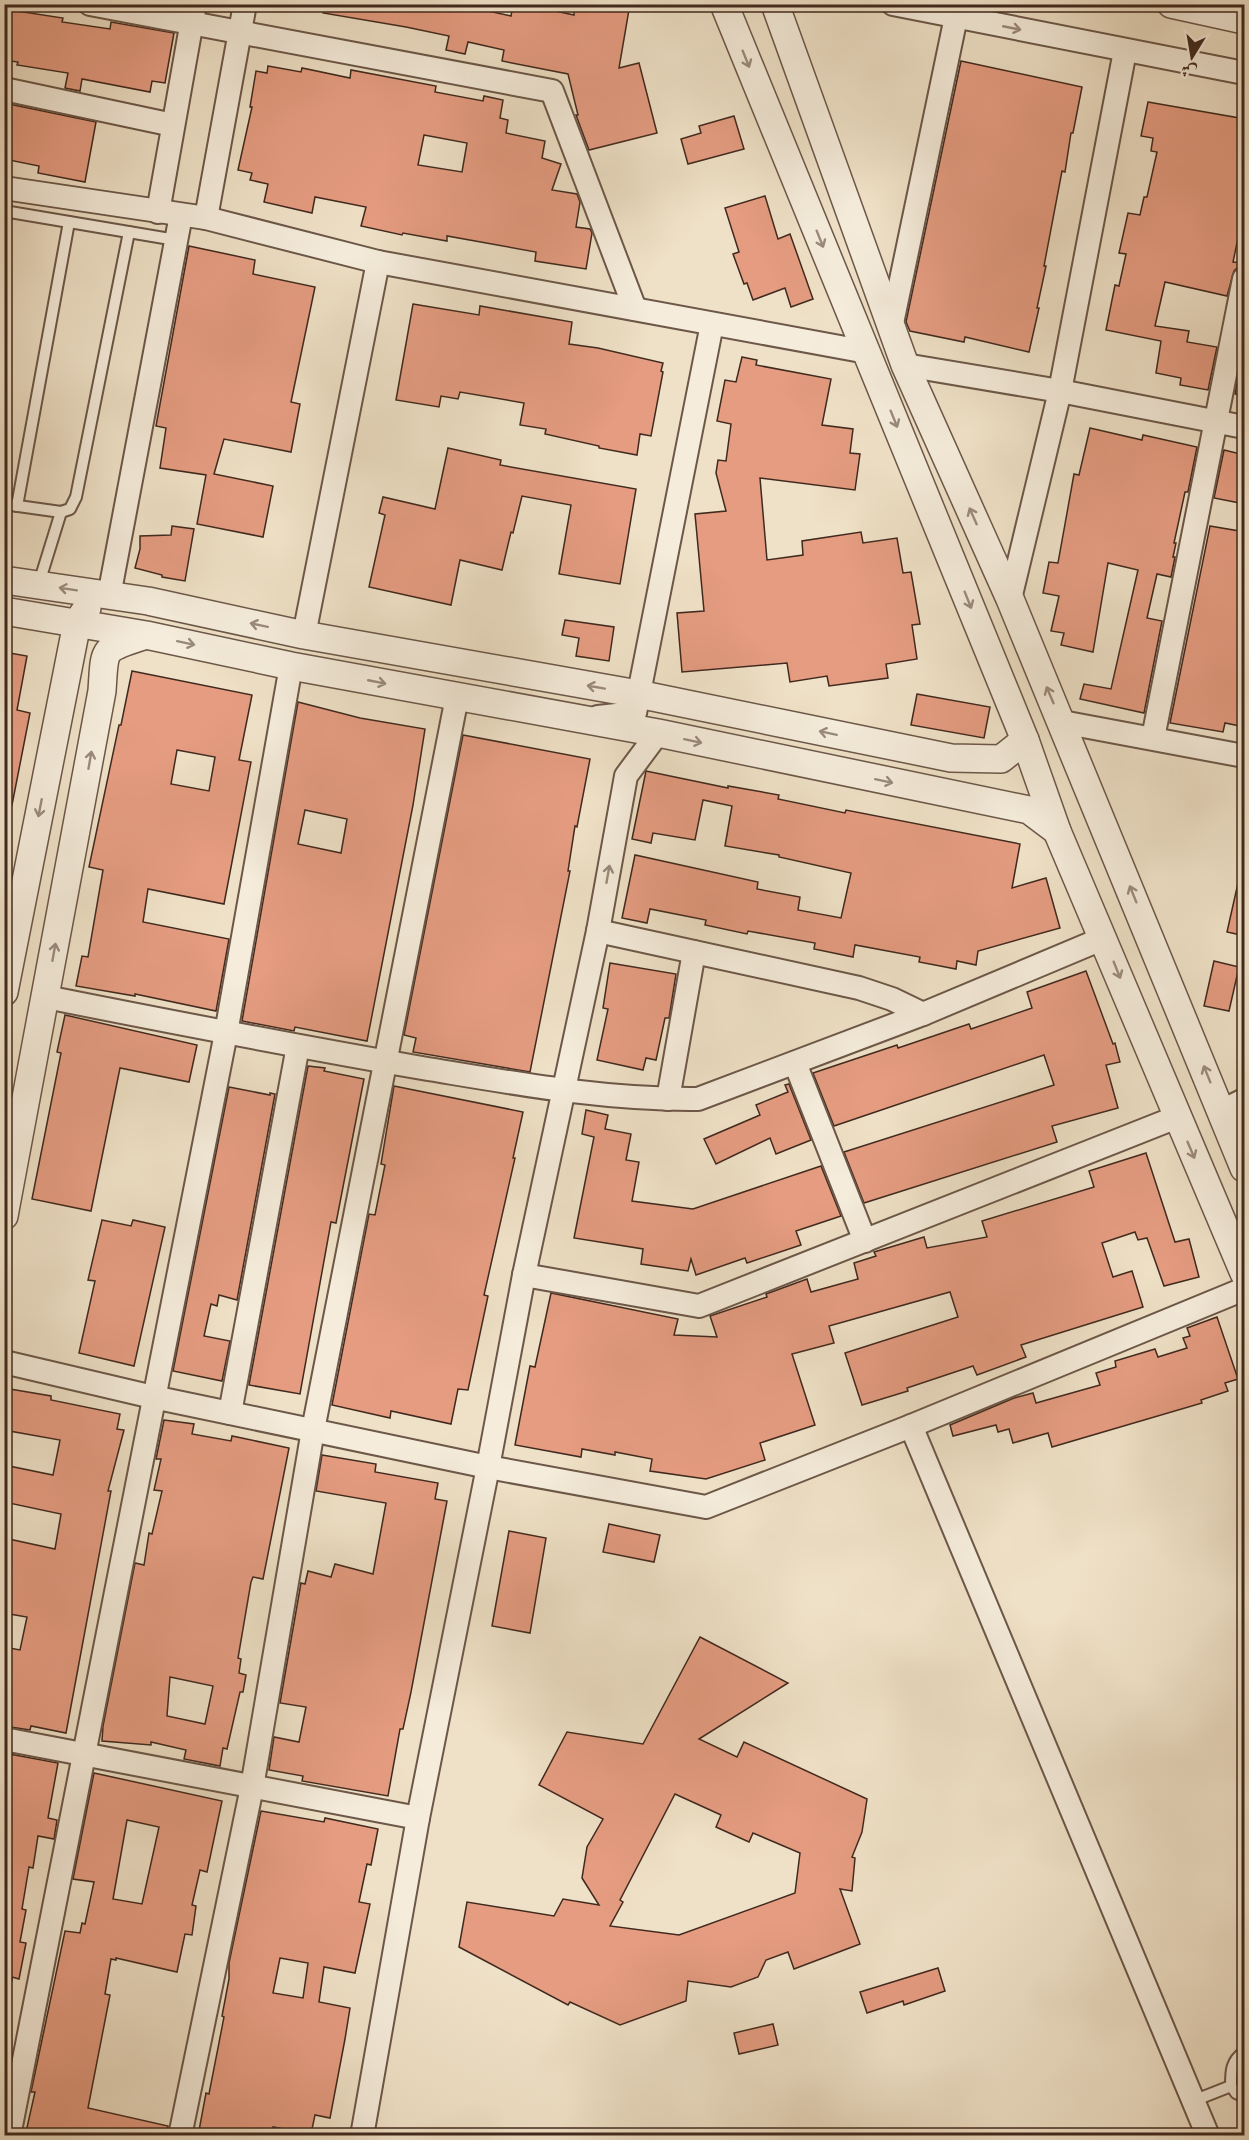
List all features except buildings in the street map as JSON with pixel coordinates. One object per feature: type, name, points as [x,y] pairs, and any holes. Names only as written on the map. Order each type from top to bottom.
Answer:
[{"type":"street","points":[[90,4],[194,14],[240,33],[552,91],[635,309]]},
{"type":"street","points":[[206,219],[245,4]]},
{"type":"street","points":[[724,4],[1025,740],[1057,831],[1245,1273]]},
{"type":"street","points":[[775,4],[891,328],[1062,722],[1233,1105],[1245,1168]]},
{"type":"street","points":[[893,4],[1245,73]]},
{"type":"street","points":[[1171,4],[1245,20]]},
{"type":"street","points":[[158,212],[194,14]]},
{"type":"street","points":[[891,328],[956,17]]},
{"type":"street","points":[[1010,599],[1060,391],[1125,51]]},
{"type":"street","points":[[4,89],[173,125]]},
{"type":"street","points":[[4,188],[206,219],[378,262],[867,352]]},
{"type":"street","points":[[109,596],[181,215]]},
{"type":"street","points":[[304,635],[378,262]]},
{"type":"street","points":[[1153,738],[1245,279]]},
{"type":"street","points":[[580,719],[635,713],[712,324]]},
{"type":"street","points":[[906,365],[1060,391],[1245,427]]},
{"type":"street","points":[[4,580],[148,601],[304,635],[638,694],[951,758],[1001,759],[1025,740]]},
{"type":"street","points":[[26,1101],[19,1055],[28,1006],[25,995],[18,989],[5,989],[77,623],[87,608],[148,601]]},
{"type":"street","points":[[4,611],[146,635],[291,666],[658,733],[1029,810],[1057,831]]},
{"type":"street","points":[[4,1216],[102,691],[104,658],[111,646],[146,635]]},
{"type":"street","points":[[9,2136],[226,1033],[291,666]]},
{"type":"street","points":[[64,685],[78,678],[94,681],[102,691]]},
{"type":"street","points":[[180,2136],[252,1787],[313,1430],[457,696]]},
{"type":"street","points":[[1062,722],[1245,756]]},
{"type":"street","points":[[362,2136],[418,1818],[524,1275],[598,931],[626,776],[658,733]]},
{"type":"street","points":[[974,758],[991,776],[989,786],[978,800]]},
{"type":"street","points":[[598,931],[859,988],[892,999],[923,1014]]},
{"type":"street","points":[[46,998],[298,1046],[563,1091],[698,1099],[923,1014],[1104,938]]},
{"type":"street","points":[[668,1099],[694,952]]},
{"type":"street","points":[[230,1413],[298,1046]]},
{"type":"street","points":[[795,1063],[866,1241]]},
{"type":"street","points":[[524,1275],[699,1306],[1177,1117]]},
{"type":"street","points":[[4,1362],[153,1397],[488,1467],[706,1508],[1245,1289]]},
{"type":"street","points":[[911,1426],[1208,2136]]},
{"type":"street","points":[[4,1739],[418,1818]]},
{"type":"lane","points":[[4,211],[176,240]]},
{"type":"lane","points":[[17,506],[69,222]]},
{"type":"lane","points":[[4,504],[61,512],[70,509],[76,497],[129,232]]},
{"type":"lane","points":[[39,585],[61,512]]},
{"type":"lane","points":[[1245,2052],[1235,2060],[1231,2069],[1231,2086],[1236,2093],[1245,2097]]},
{"type":"lane","points":[[1193,2101],[1231,2086]]}]
